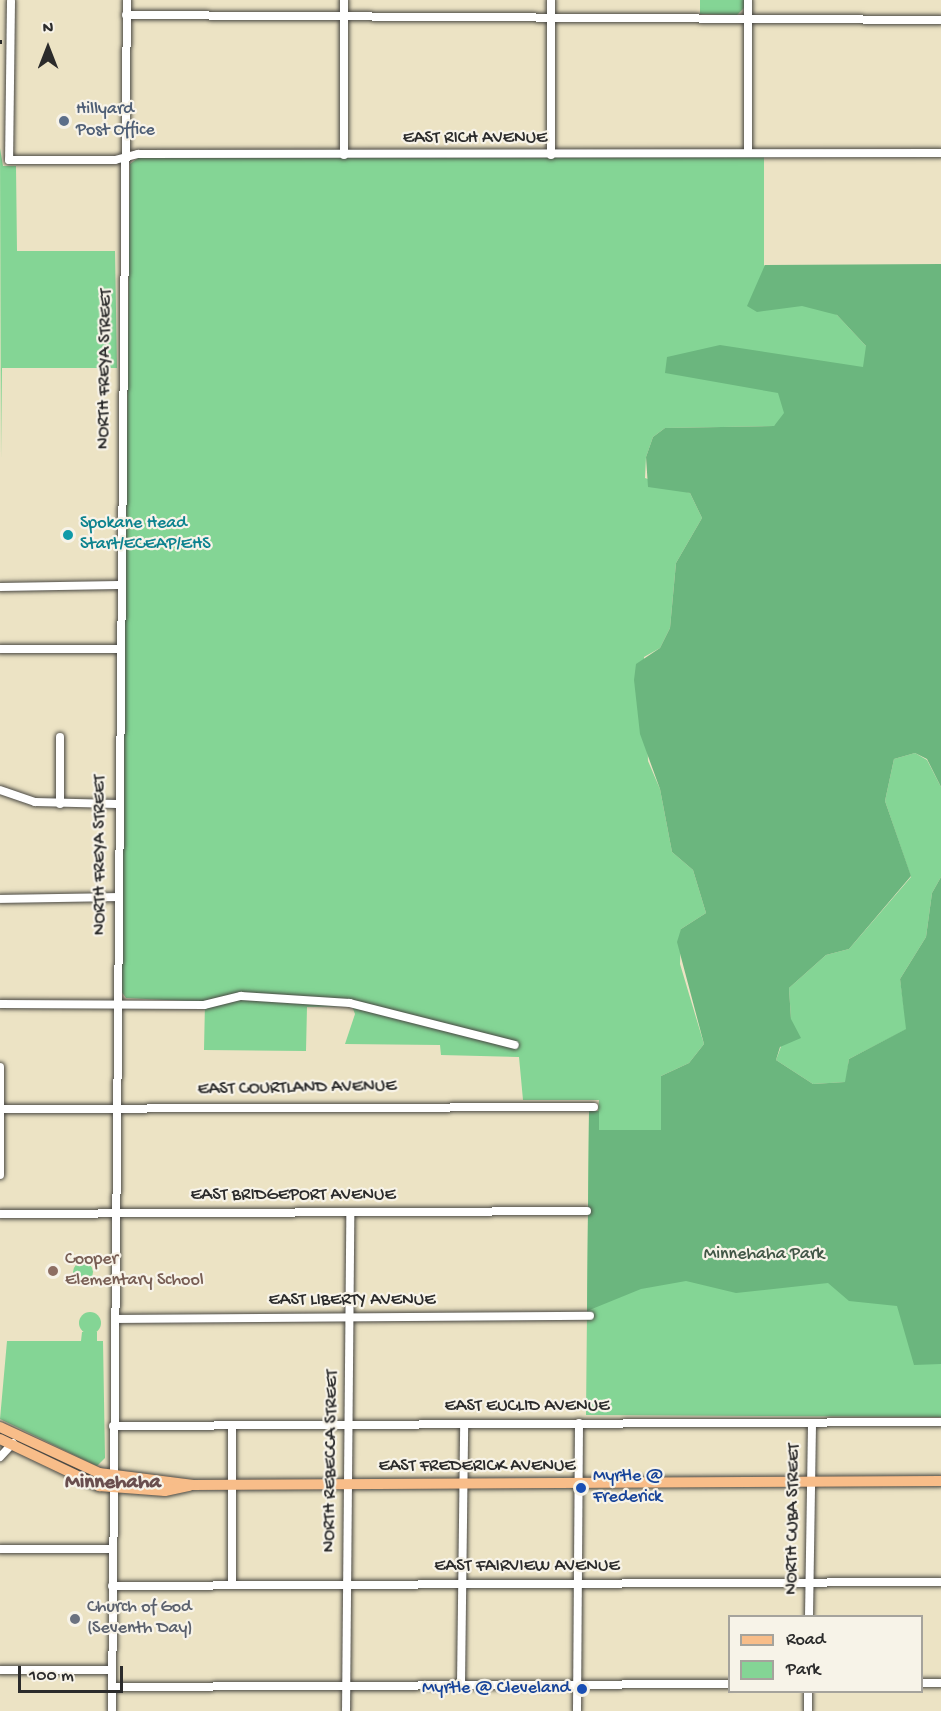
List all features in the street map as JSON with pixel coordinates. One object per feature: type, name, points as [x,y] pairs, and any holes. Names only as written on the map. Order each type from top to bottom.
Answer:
[{"type":"main road","points":[[0,1427],[113,1476]]},
{"type":"main road","points":[[0,1439],[13,1443],[69,1474],[113,1489]]},
{"type":"main road","name":"EAST FREDERICK AVENUE","points":[[113,1476],[193,1485],[941,1481]]},
{"type":"main road","name":"EAST FREDERICK AVENUE","points":[[113,1489],[165,1491],[193,1485]]},
{"type":"street","name":"NORTH FREYA STREET","points":[[112,1711],[117,804],[126,0]]},
{"type":"street","points":[[344,0],[344,155]]},
{"type":"street","points":[[551,0],[551,155]]},
{"type":"street","points":[[748,0],[748,152]]},
{"type":"street","name":"EAST RICH AVENUE","points":[[11,1],[9,160],[344,155],[941,153]]},
{"type":"street","points":[[126,15],[941,20]]},
{"type":"street","points":[[0,587],[119,585]]},
{"type":"street","points":[[0,649],[119,649]]},
{"type":"street","points":[[60,737],[60,804]]},
{"type":"street","points":[[0,790],[60,804],[117,804]]},
{"type":"street","points":[[0,899],[117,897]]},
{"type":"street","points":[[0,1004],[187,1005],[241,996],[350,1003],[515,1045]]},
{"type":"street","points":[[0,1067],[0,1175]]},
{"type":"street","name":"EAST COURTLAND AVENUE","points":[[0,1109],[594,1107]]},
{"type":"street","name":"EAST BRIDGEPORT AVENUE","points":[[0,1214],[587,1211]]},
{"type":"street","name":"NORTH REBECCA STREET","points":[[346,1711],[350,1212]]},
{"type":"street","name":"EAST LIBERTY AVENUE","points":[[115,1318],[590,1316]]},
{"type":"street","name":"EAST EUCLID AVENUE","points":[[113,1425],[941,1422]]},
{"type":"street","points":[[577,1711],[579,1423]]},
{"type":"street","name":"NORTH CUBA STREET","points":[[809,1615],[809,1482],[812,1423]]},
{"type":"street","points":[[461,1685],[464,1424]]},
{"type":"street","points":[[232,1425],[232,1585]]},
{"type":"street","points":[[0,1457],[13,1443]]},
{"type":"street","points":[[0,1549],[112,1550]]},
{"type":"street","name":"EAST FAIRVIEW AVENUE","points":[[112,1586],[941,1582]]},
{"type":"street","points":[[0,1670],[112,1670]]},
{"type":"street","points":[[923,1683],[941,1683]]},
{"type":"street","points":[[112,1686],[728,1684]]},
{"type":"street","points":[[808,1693],[808,1711]]},
{"type":"green space","points":[[700,0],[744,0],[744,8],[737,15],[700,14]]},
{"type":"green space","points":[[0,148],[3,166],[16,166],[17,251],[115,251],[117,368],[2,368],[1,460]]},
{"type":"green space","name":"Minnehaha Park","points":[[764,157],[764,265],[837,315],[866,346],[878,384],[774,426],[665,428],[653,437],[646,457],[645,478],[690,493],[702,518],[676,563],[670,628],[660,648],[644,657],[648,761],[660,789],[672,852],[693,870],[706,913],[681,929],[680,964],[704,1044],[689,1063],[661,1076],[941,1094],[941,1417],[586,1415],[589,1111],[598,1111],[599,1100],[523,1100],[519,1057],[441,1055],[440,1045],[345,1044],[355,1014],[352,1006],[307,1007],[306,1051],[204,1050],[205,1002],[126,998],[121,991],[130,164],[138,158]]},
{"type":"green space","name":"Minnehaha Park","points":[[941,264],[941,787],[927,759],[915,753],[894,759],[885,801],[911,876],[849,949],[826,955],[789,988],[791,1019],[801,1038],[780,1047],[776,1060],[813,1084],[845,1082],[849,1059],[906,1029],[900,979],[926,937],[932,893],[941,877],[941,1364],[914,1365],[897,1306],[849,1301],[828,1283],[736,1293],[686,1281],[641,1289],[587,1311],[589,1111],[599,1111],[599,1130],[661,1130],[661,1076],[689,1063],[704,1044],[677,942],[681,929],[706,913],[693,870],[672,852],[660,789],[640,734],[634,680],[636,664],[660,648],[670,628],[676,563],[702,518],[690,493],[648,487],[646,457],[653,437],[665,428],[774,426],[784,413],[778,393],[665,373],[667,357],[720,345],[863,367],[866,346],[837,315],[802,306],[757,312],[747,306],[765,265]]},
{"type":"green space","points":[[915,753],[927,760],[941,787],[941,877],[932,893],[926,937],[900,979],[907,1029],[849,1059],[846,1082],[813,1084],[776,1060],[791,1019],[789,988],[826,955],[849,949],[911,877],[885,801],[894,759]]},
{"type":"green space","points":[[83,1262],[90,1265],[93,1272],[90,1279],[83,1282],[76,1279],[73,1272],[76,1265]]},
{"type":"green space","points":[[90,1312],[98,1315],[101,1323],[98,1331],[90,1334],[82,1331],[79,1323],[82,1315]]},
{"type":"green space","points":[[82,1332],[97,1332],[97,1341],[103,1341],[105,1458],[97,1466],[0,1419],[7,1341],[81,1341]]},
{"type":"place","name":"Hillyard Post Office","points":[[64,121]]},
{"type":"place","name":"Spokane Head Start/ECEAP/EHS","points":[[68,535]]},
{"type":"place","name":"Cooper Elementary School","points":[[53,1271]]},
{"type":"place","name":"Myrtle @ Frederick","points":[[581,1488]]},
{"type":"place","name":"Church of God (Seventh Day)","points":[[75,1619]]},
{"type":"place","name":"Myrtle @ Cleveland","points":[[582,1689]]},
{"type":"district","name":"Minnehaha","points":[[113,1484]]}]
